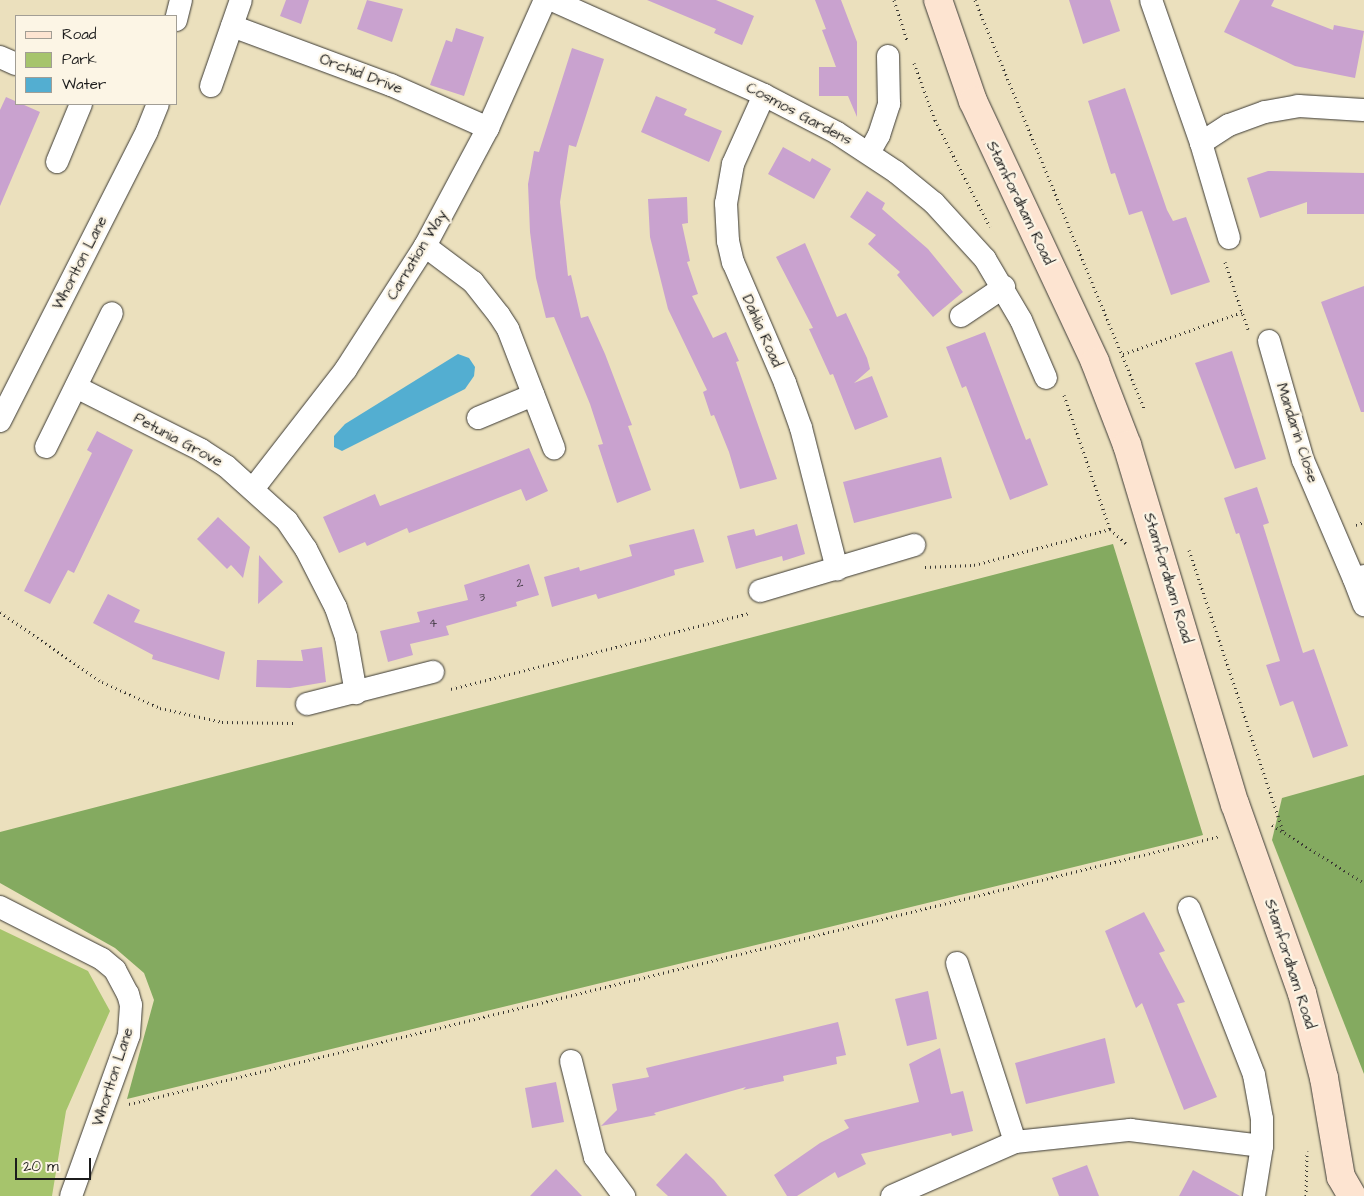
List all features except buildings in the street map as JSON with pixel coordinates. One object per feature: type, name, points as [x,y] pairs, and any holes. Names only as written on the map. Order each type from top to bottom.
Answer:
[{"type":"main road","name":"Stamfordham Road","points":[[938,0],[990,143],[1076,320],[1111,402],[1164,562],[1235,804],[1227,836],[1308,1014],[1324,1078],[1343,1190]]},
{"type":"street","points":[[177,15],[181,0]]},
{"type":"street","points":[[212,86],[240,0]]},
{"type":"street","name":"Carnation Way","points":[[253,489],[346,369],[425,246],[488,128],[545,0]]},
{"type":"street","name":"Cosmos Gardens","points":[[552,0],[764,95],[869,153],[941,210],[985,258],[1004,288],[1054,383]]},
{"type":"street","points":[[1151,0],[1201,143],[1229,238]]},
{"type":"street","name":"Orchid Drive","points":[[232,26],[390,85],[488,128]]},
{"type":"street","points":[[869,153],[879,135],[889,104],[888,56]]},
{"type":"street","points":[[0,57],[15,64]]},
{"type":"street","name":"Dahlia Road","points":[[764,95],[733,164],[726,203],[728,241],[733,262],[785,383],[800,428],[837,569]]},
{"type":"street","points":[[57,162],[81,105]]},
{"type":"street","name":"Whorlton Lane","points":[[0,421],[147,131],[158,105]]},
{"type":"street","points":[[1201,143],[1229,125],[1265,112],[1298,106],[1364,110]]},
{"type":"street","points":[[425,246],[473,282],[499,315],[554,448]]},
{"type":"street","points":[[961,316],[1004,288]]},
{"type":"street","points":[[46,448],[112,313]]},
{"type":"street","name":"Mandarin Close","points":[[1268,341],[1303,460],[1359,577],[1364,604]]},
{"type":"street","name":"Petunia Grove","points":[[76,387],[201,450],[253,489],[286,521],[323,580],[346,637],[356,694]]},
{"type":"street","points":[[478,418],[533,395]]},
{"type":"street","points":[[757,602],[837,569],[914,544]]},
{"type":"street","points":[[304,714],[356,694],[433,672]]},
{"type":"street","name":"Whorlton Lane","points":[[0,907],[102,959],[124,983],[131,1005],[129,1035],[104,1110],[71,1196]]},
{"type":"street","points":[[1189,908],[1254,1075],[1262,1119],[1262,1146],[1254,1196]]},
{"type":"street","points":[[958,963],[1015,1142]]},
{"type":"street","points":[[572,1060],[595,1158],[624,1196]]},
{"type":"street","points":[[892,1196],[1015,1142],[1130,1130],[1262,1146]]},
{"type":"path","points":[[894,0],[910,49]]},
{"type":"path","points":[[913,58],[935,120],[993,232]]},
{"type":"path","points":[[1229,238],[1222,252],[1250,335],[1268,341]]},
{"type":"path","points":[[1123,354],[1242,312]]},
{"type":"path","points":[[1054,383],[1110,530],[1130,546],[1132,554]]},
{"type":"path","points":[[920,567],[974,565],[1110,530]]},
{"type":"path","points":[[448,690],[757,602]]},
{"type":"path","points":[[0,612],[102,682],[160,708],[222,722],[304,714]]},
{"type":"path","points":[[1235,804],[1364,883]]},
{"type":"path","points":[[1216,827],[1227,836]]},
{"type":"path","points":[[104,1110],[1227,836]]},
{"type":"path","points":[[1306,1196],[1307,1147]]},
{"type":"green space","points":[[1113,544],[1203,835],[127,1099],[154,1000],[144,973],[115,948],[0,883],[0,832]]},
{"type":"green space","points":[[1364,775],[1364,1074],[1272,840],[1282,798]]},
{"type":"green space","points":[[0,929],[88,971],[110,1011],[66,1111],[52,1196],[0,1196]]},
{"type":"water","points":[[458,354],[469,358],[475,367],[474,376],[465,389],[342,451],[334,447],[334,436],[345,424]]}]
